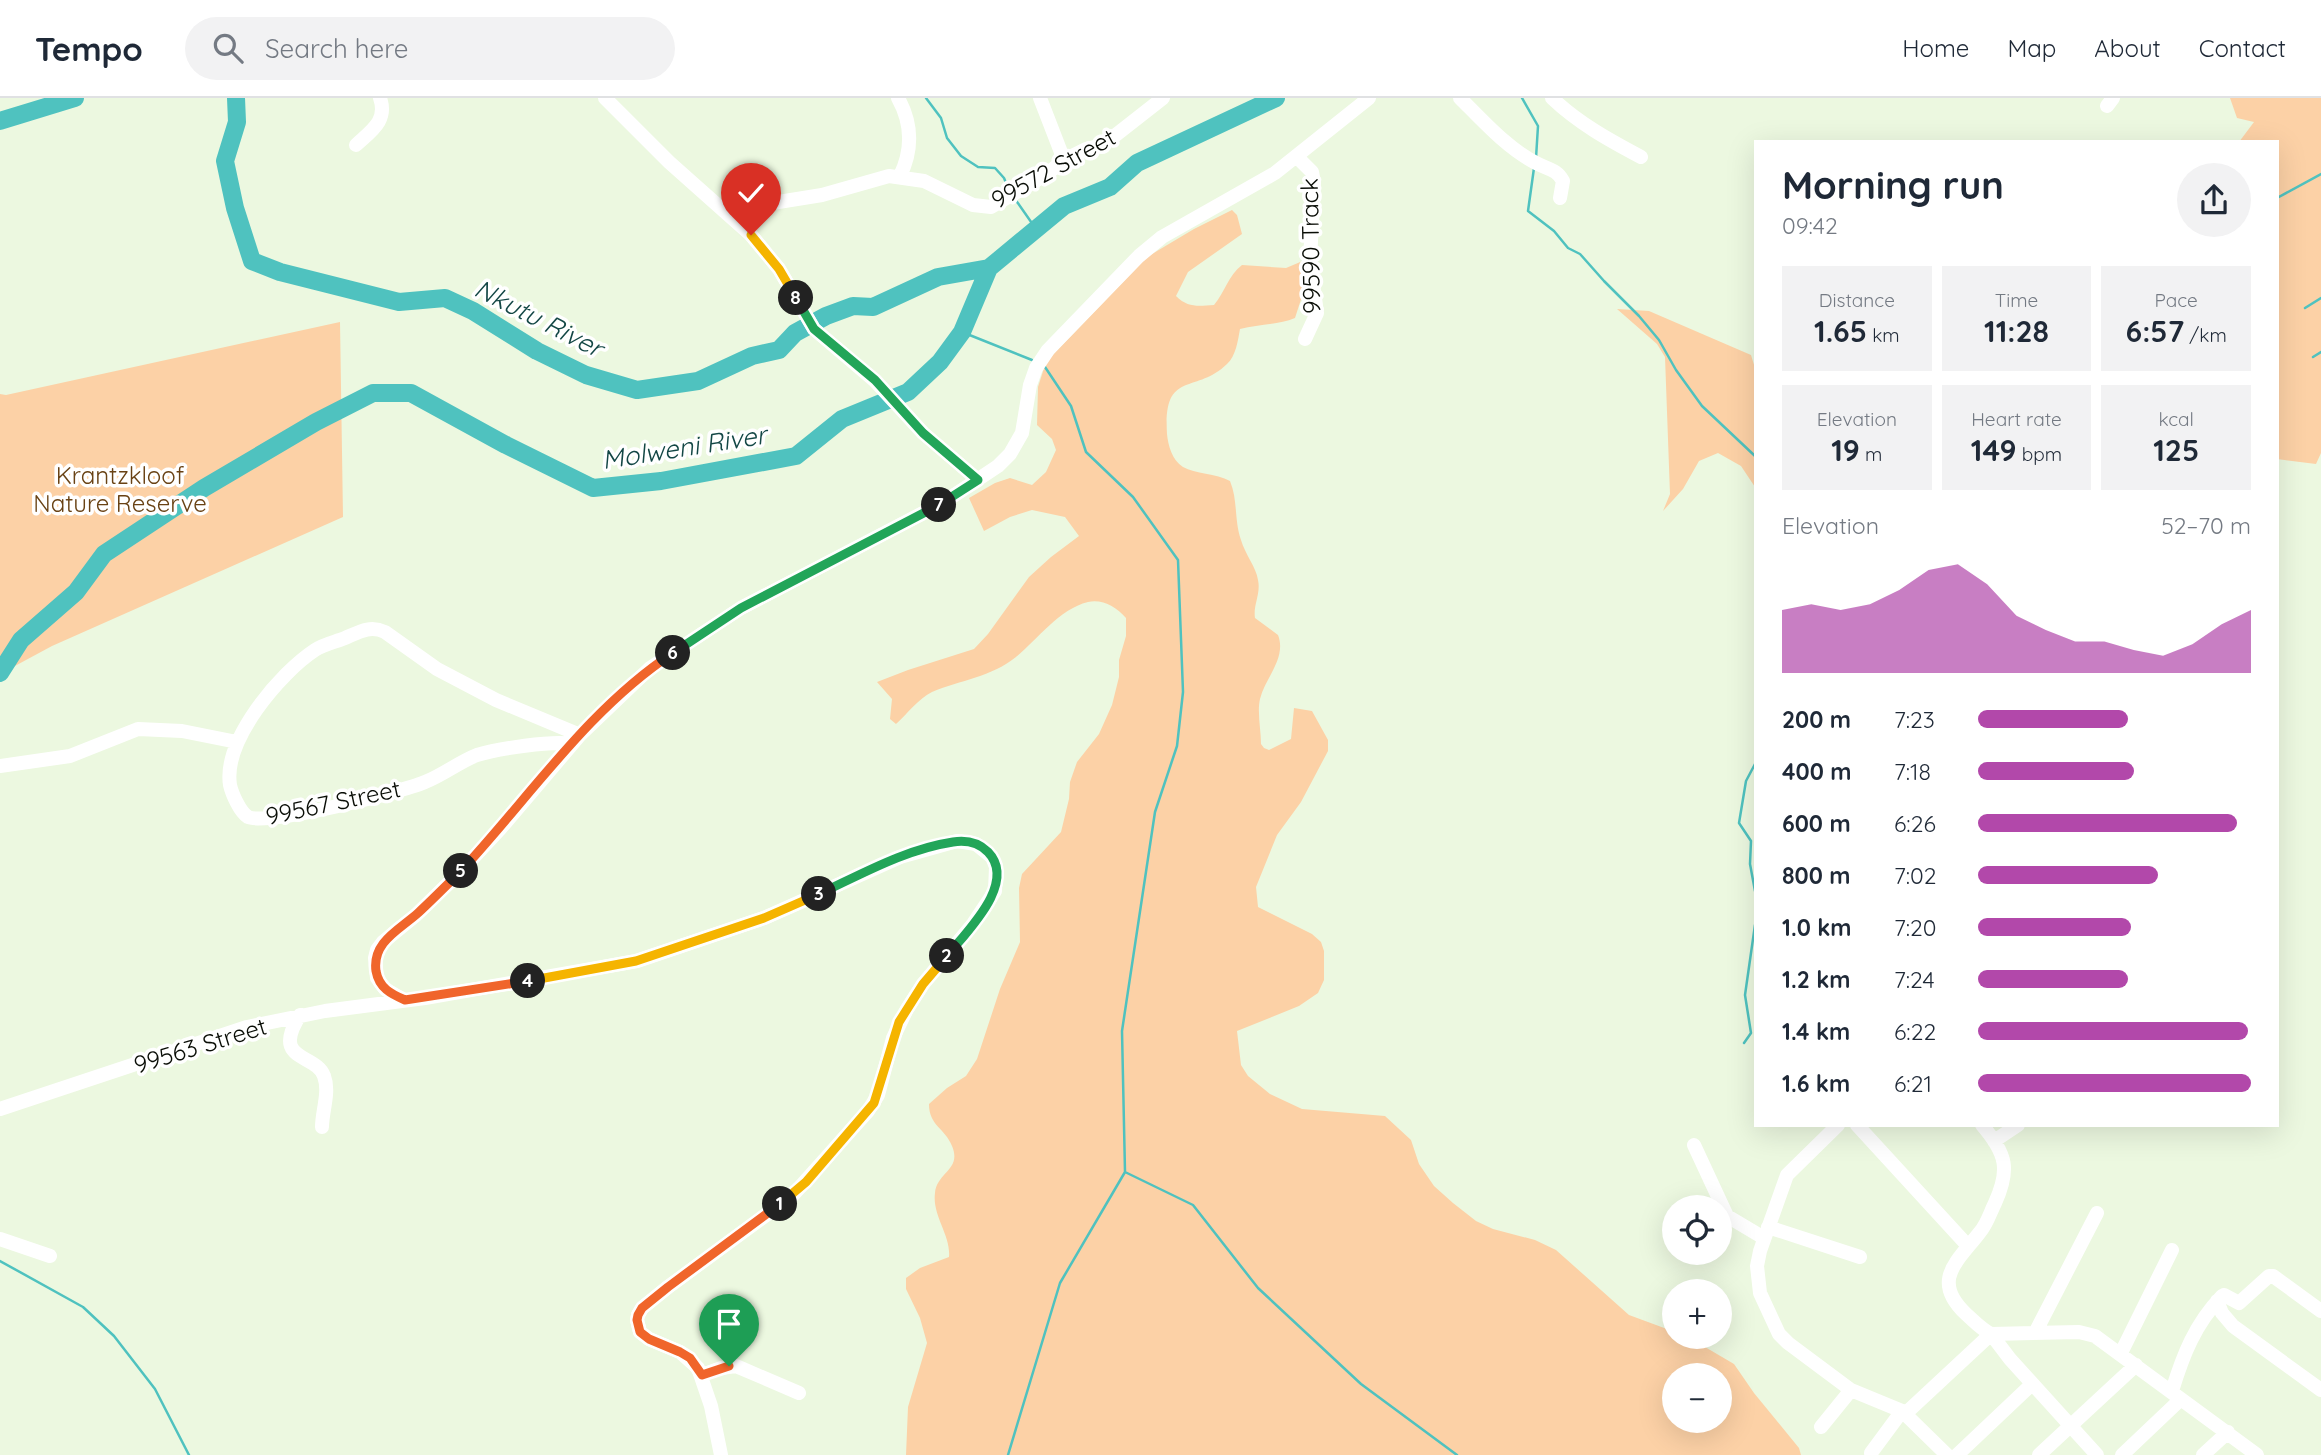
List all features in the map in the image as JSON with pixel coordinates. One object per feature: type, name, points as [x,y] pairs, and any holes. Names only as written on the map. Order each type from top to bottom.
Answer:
[{"type":"street","points":[[356,145],[380,122],[383,111],[380,98]]},
{"type":"street","points":[[898,98],[908,122],[908,155],[901,176]]},
{"type":"street","points":[[1040,98],[1064,160]]},
{"type":"street","name":"99572 Street","points":[[737,220],[766,204],[822,195],[879,177],[901,176],[924,181],[973,205],[991,206],[1046,174],[1064,160],[1086,149],[1103,145],[1163,98]]},
{"type":"street","points":[[405,1000],[385,989],[377,978],[377,950],[460,872],[576,740],[650,668],[741,608],[944,502],[978,480],[1010,454],[1022,433],[1030,385],[1036,368],[1048,350],[1139,256],[1162,237],[1254,186],[1297,157],[1369,98]]},
{"type":"street","points":[[1460,98],[1518,152],[1557,172],[1563,181],[1560,198]]},
{"type":"street","points":[[1552,98],[1578,120],[1641,158]]},
{"type":"street","points":[[612,101],[669,162],[737,220],[779,269],[811,325],[893,399],[923,433],[978,480]]},
{"type":"street","name":"99590 Track","points":[[1297,157],[1312,172],[1314,183],[1311,261],[1317,313],[1305,339]]},
{"type":"street","name":"99567 Street","points":[[377,628],[385,632],[437,669],[576,740],[477,756],[422,784],[333,807],[254,819],[244,814],[230,785],[237,742],[269,694],[301,661],[326,644],[367,629],[377,628]]},
{"type":"street","points":[[0,766],[70,756],[138,729],[195,733],[237,742]]},
{"type":"street","name":"99563 Street","points":[[0,1109],[247,1027],[636,961],[764,918],[900,857],[957,841],[976,844],[992,857],[996,867],[995,891],[973,924],[923,984],[906,1009],[893,1038],[878,1096],[868,1111],[792,1196],[668,1287],[642,1308],[638,1315],[640,1332],[690,1358],[702,1375]]},
{"type":"street","points":[[300,1016],[293,1030],[292,1046],[297,1055],[317,1067],[324,1075],[326,1089],[322,1127]]},
{"type":"street","points":[[1836,1127],[1787,1175],[1766,1233],[1757,1266],[1758,1279],[1760,1293],[1779,1334],[1787,1343],[1851,1390],[1903,1413],[1946,1454],[2032,1384]]},
{"type":"street","points":[[1859,1127],[1968,1246]]},
{"type":"street","points":[[1984,1127],[2002,1158],[2005,1181],[1982,1231],[1951,1269],[1950,1292],[1955,1303],[1991,1334],[2032,1384],[2097,1455]]},
{"type":"street","points":[[1994,1141],[2015,1127]]},
{"type":"street","points":[[1694,1145],[1727,1216],[1734,1222],[1860,1257]]},
{"type":"street","points":[[2035,1333],[2097,1213]]},
{"type":"street","points":[[0,1239],[50,1256]]},
{"type":"street","points":[[2121,1353],[2172,1250]]},
{"type":"street","points":[[2223,1295],[2239,1303],[2269,1276],[2273,1276],[2321,1311]]},
{"type":"street","points":[[2223,1295],[2226,1320],[2232,1326],[2321,1390]]},
{"type":"street","points":[[2122,1455],[2177,1395],[2194,1332],[2223,1295]]},
{"type":"street","points":[[1871,1453],[1903,1413],[1991,1334],[2087,1333],[2121,1353],[2257,1455]]},
{"type":"street","points":[[2039,1455],[2136,1365]]},
{"type":"street","points":[[721,1455],[702,1375],[736,1366],[799,1393]]},
{"type":"street","points":[[1821,1427],[1851,1390]]},
{"type":"street","points":[[2203,1455],[2228,1432]]},
{"type":"green space","points":[[2230,98],[2321,98],[2321,453],[2316,464],[2279,459],[2279,140],[2240,140],[2254,122],[2237,118]]},
{"type":"green space","points":[[1232,210],[1237,215],[1242,234],[1188,272],[1176,296],[1180,300],[1198,306],[1214,305],[1233,274],[1242,265],[1286,268],[1305,260],[1305,287],[1295,318],[1240,329],[1230,361],[1215,373],[1176,391],[1170,400],[1167,414],[1168,443],[1179,464],[1230,481],[1239,533],[1258,580],[1255,618],[1278,635],[1278,660],[1259,704],[1261,744],[1269,750],[1291,739],[1294,708],[1312,711],[1328,740],[1328,751],[1301,802],[1277,835],[1256,887],[1258,907],[1312,934],[1321,942],[1324,951],[1324,980],[1318,993],[1299,1006],[1237,1031],[1241,1065],[1248,1076],[1270,1094],[1302,1109],[1385,1116],[1411,1140],[1419,1164],[1434,1186],[1476,1221],[1493,1229],[1535,1240],[1556,1250],[1629,1315],[1662,1327],[1662,1349],[1708,1349],[1734,1364],[1799,1448],[1801,1455],[906,1455],[908,1407],[927,1343],[920,1318],[906,1289],[906,1278],[920,1268],[949,1257],[947,1241],[936,1210],[935,1193],[940,1180],[952,1166],[954,1154],[949,1140],[934,1122],[929,1104],[966,1076],[977,1059],[1000,989],[1020,942],[1019,888],[1022,874],[1061,832],[1070,782],[1077,762],[1099,734],[1112,705],[1126,636],[1126,618],[1114,607],[1104,603],[1094,601],[1077,606],[1049,625],[1006,664],[986,674],[932,692],[896,724],[890,719],[892,699],[877,682],[974,649],[1029,577],[1079,536],[1065,517],[1032,510],[1010,517],[984,531],[969,498],[1010,478],[1032,485],[1046,472],[1056,450],[1052,439],[1037,425],[1038,387],[1046,362],[1147,257]]},
{"type":"green space","points":[[1617,309],[1649,311],[1751,355],[1754,365],[1754,486],[1741,466],[1718,453],[1699,461],[1683,489],[1663,511],[1670,494],[1665,357],[1657,344]]},
{"type":"green space","name":"Krantzkloof Nature Reserve","points":[[340,322],[343,517],[52,646],[0,674],[0,394],[6,395]]},
{"type":"waterway","name":"Nkutu River","points":[[0,121],[75,98]]},
{"type":"waterway","name":"Nkutu River","points":[[236,98],[237,122],[225,161],[235,208],[252,261],[280,272],[399,302],[445,298],[473,311],[537,351],[586,375],[637,390],[698,381],[752,356],[779,350],[795,333],[826,316],[853,306],[873,307],[938,277],[989,268]]},
{"type":"waterway","points":[[926,98],[941,118],[947,138],[961,156],[978,167],[995,168],[1004,178],[1009,190]]},
{"type":"waterway","name":"Molweni River","points":[[0,673],[21,640],[76,592],[104,554],[204,488],[316,422],[373,393],[411,393],[506,445],[593,488],[661,481],[796,456],[842,419],[908,392],[940,362],[962,332],[989,268],[1064,206],[1110,187],[1137,163],[1276,98]]},
{"type":"waterway","points":[[1522,98],[1538,126],[1536,158]]},
{"type":"waterway","points":[[1534,168],[1528,211],[1554,231],[1568,248],[1580,254],[1639,316],[1659,340],[1676,370],[1702,406],[1754,455]]},
{"type":"waterway","points":[[2279,197],[2321,174]]},
{"type":"waterway","points":[[1015,199],[1036,229]]},
{"type":"waterway","points":[[2305,308],[2321,298]]},
{"type":"waterway","points":[[962,332],[1032,360]]},
{"type":"waterway","points":[[2313,357],[2321,352]]},
{"type":"waterway","points":[[1008,1455],[1060,1283],[1125,1172],[1122,1031],[1155,812],[1177,746],[1183,692],[1178,560],[1133,497],[1086,452],[1071,406],[1045,367]]},
{"type":"waterway","points":[[1754,766],[1746,781],[1739,823],[1751,841],[1750,864],[1754,886]]},
{"type":"waterway","points":[[1744,1043],[1751,1033],[1745,995],[1754,932]]},
{"type":"waterway","points":[[1125,1172],[1193,1205],[1258,1288],[1361,1384],[1457,1455]]},
{"type":"waterway","points":[[0,1261],[83,1307],[114,1336],[155,1389],[189,1455]]},
{"type":"route","points":[[729,1366],[702,1375],[690,1358],[640,1332],[638,1315],[642,1308],[668,1287],[792,1196],[874,1103],[893,1038],[906,1009],[923,984],[973,924],[995,891],[996,867],[985,848],[957,841],[900,857],[764,918],[681,947],[611,967],[405,1000],[390,994],[381,985],[377,978],[375,958],[383,942],[416,915],[460,872],[580,735],[650,668],[741,608],[944,502],[978,480],[923,433],[875,380],[814,329],[779,269],[751,235]]}]
